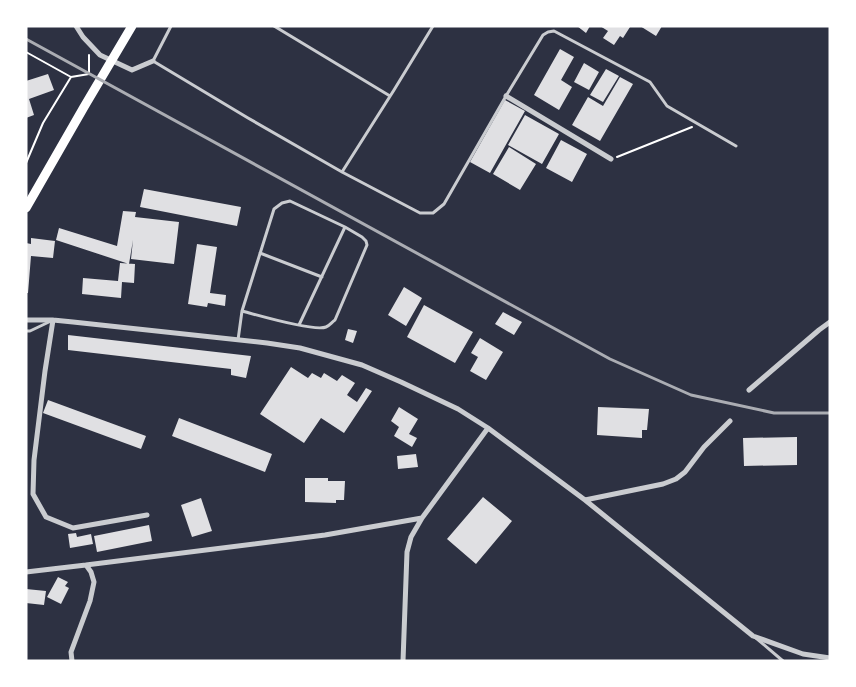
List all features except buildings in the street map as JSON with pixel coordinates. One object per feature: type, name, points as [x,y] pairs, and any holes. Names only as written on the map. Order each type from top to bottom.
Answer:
[{"type":"main road","points":[[26,208],[132,26]]},
{"type":"street","points":[[76,26],[83,37],[100,55],[132,70],[153,61]]},
{"type":"street","points":[[506,96],[611,159]]},
{"type":"street","points":[[26,320],[53,320],[300,348],[362,365],[458,409],[488,428],[586,500],[754,636],[803,654],[830,658]]},
{"type":"street","points":[[53,320],[34,460],[33,494],[46,517],[73,528],[147,515]]},
{"type":"street","points":[[749,390],[830,322]]},
{"type":"street","points":[[586,500],[664,484],[676,479],[730,421]]},
{"type":"street","points":[[403,661],[407,552],[411,537],[422,518],[488,428]]},
{"type":"street","points":[[26,572],[325,535],[422,518]]},
{"type":"street","points":[[72,661],[71,652],[90,601],[94,582],[91,572],[86,566]]},
{"type":"lane","points":[[171,26],[153,61],[342,172],[420,213],[433,213],[444,204],[506,96],[543,35],[548,32],[554,31],[650,82],[667,106],[736,146]]},
{"type":"lane","points":[[274,26],[390,96]]},
{"type":"lane","points":[[342,172],[433,26]]},
{"type":"lane","points":[[548,32],[551,26]]},
{"type":"lane","points":[[238,340],[242,311],[274,209],[290,200],[345,227],[366,241],[367,245],[335,320],[325,327],[314,328],[242,311]]},
{"type":"lane","points":[[299,325],[345,227]]},
{"type":"lane","points":[[260,253],[322,277]]},
{"type":"lane","points":[[26,331],[30,332],[53,320]]},
{"type":"lane","points":[[754,636],[782,661]]},
{"type":"path","points":[[26,52],[71,77],[89,74],[89,44]]},
{"type":"path","points":[[26,163],[42,123],[71,77]]},
{"type":"path","points":[[611,159],[699,125]]},
{"type":"railway","points":[[26,39],[610,359],[691,395],[774,413],[830,413]]}]
